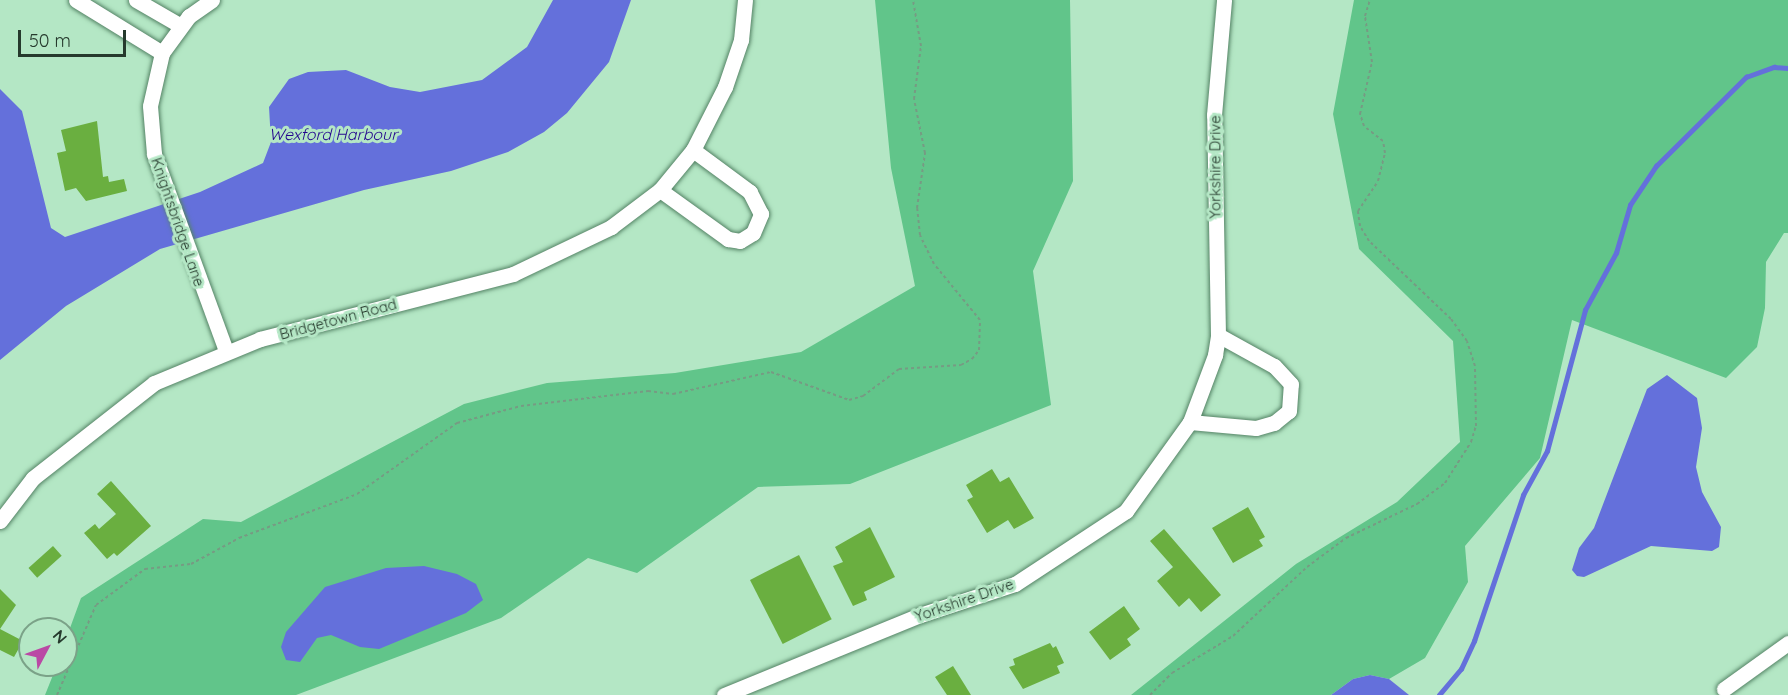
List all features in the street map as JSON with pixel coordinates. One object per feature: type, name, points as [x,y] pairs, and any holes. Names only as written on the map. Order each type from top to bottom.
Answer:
[{"type":"street","points":[[76,0],[162,53]]},
{"type":"street","points":[[136,0],[181,26]]},
{"type":"street","name":"Knightsbridge Lane","points":[[212,0],[181,26],[162,53],[150,106],[153,154],[226,351]]},
{"type":"street","name":"Bridgetown Road","points":[[0,521],[33,478],[154,383],[226,351],[334,319],[513,274],[611,227],[660,190],[693,150],[724,87],[741,40],[745,0]]},
{"type":"street","name":"Yorkshire Drive","points":[[724,695],[920,615],[1016,584],[1126,511],[1190,422],[1215,355],[1218,335],[1214,115],[1224,0]]},
{"type":"street","points":[[660,190],[714,232],[740,241],[758,224],[761,214],[750,192],[728,173],[693,150]]},
{"type":"street","points":[[1190,422],[1256,428],[1274,423],[1289,411],[1291,384],[1274,366],[1218,335]]},
{"type":"street","points":[[1724,689],[1788,643]]},
{"type":"path","points":[[57,695],[96,605],[145,569],[191,564],[277,522],[357,494],[457,423],[521,406],[648,391],[673,394],[771,372],[849,400],[863,396],[899,369],[961,365],[972,359],[979,350],[980,320],[934,264],[920,235],[917,208],[925,153],[914,99],[921,46],[914,0]]},
{"type":"path","points":[[1150,695],[1172,673],[1233,636],[1307,567],[1346,538],[1417,504],[1444,483],[1471,442],[1476,426],[1475,366],[1467,341],[1451,320],[1369,241],[1360,226],[1358,211],[1378,181],[1385,153],[1383,141],[1364,126],[1360,114],[1372,62],[1365,16],[1370,0]]},
{"type":"green space","points":[[875,0],[1070,0],[1073,181],[1033,271],[1051,405],[850,484],[758,487],[637,573],[588,558],[501,618],[296,695],[45,695],[52,677],[78,677],[78,617],[74,617],[81,598],[203,519],[241,522],[464,404],[547,383],[675,373],[801,352],[915,286],[891,168]]},
{"type":"green space","points":[[1354,0],[1788,0],[1788,233],[1784,233],[1766,262],[1765,308],[1757,347],[1726,378],[1572,320],[1540,458],[1465,546],[1468,582],[1425,658],[1389,679],[1370,675],[1353,679],[1331,695],[1131,695],[1296,564],[1397,502],[1460,442],[1453,341],[1359,249],[1333,114]]},
{"type":"water","name":"Wexford Harbour","points":[[553,0],[631,0],[609,62],[567,113],[544,132],[508,152],[451,171],[364,190],[160,249],[66,306],[0,360],[0,89],[22,111],[51,228],[65,237],[200,192],[263,163],[271,142],[269,107],[289,79],[308,72],[346,70],[390,87],[420,92],[482,80],[527,47]]},
{"type":"water","points":[[1667,375],[1697,398],[1702,428],[1696,467],[1702,492],[1721,527],[1719,547],[1712,551],[1651,546],[1584,577],[1577,576],[1572,570],[1579,548],[1594,528],[1647,389]]},
{"type":"water","points":[[424,566],[457,574],[476,584],[483,600],[466,613],[379,649],[360,647],[331,635],[317,638],[300,662],[286,660],[281,647],[286,632],[325,587],[386,568]]},
{"type":"water","points":[[1370,675],[1389,679],[1409,695],[1331,695],[1353,679]]},
{"type":"building","points":[[97,121],[103,177],[108,176],[109,182],[124,179],[127,191],[86,201],[76,188],[65,191],[57,153],[66,151],[61,130]]},
{"type":"building","points":[[992,469],[1000,482],[1009,477],[1034,518],[1014,529],[1008,520],[987,533],[967,500],[973,497],[966,485]]},
{"type":"building","points":[[111,481],[151,526],[117,556],[114,553],[107,559],[84,533],[95,524],[99,529],[116,514],[97,494]]},
{"type":"building","points":[[1248,507],[1265,537],[1259,540],[1263,546],[1233,563],[1212,528]]},
{"type":"building","points":[[870,527],[895,577],[864,592],[867,600],[853,606],[833,566],[843,562],[835,547]]},
{"type":"building","points":[[1164,529],[1221,595],[1201,612],[1189,598],[1179,607],[1157,581],[1173,567],[1150,541]]},
{"type":"building","points":[[53,546],[62,556],[37,578],[28,568]]},
{"type":"building","points":[[799,555],[832,619],[783,644],[750,580]]},
{"type":"building","points":[[0,589],[16,605],[0,629]]},
{"type":"building","points":[[1124,606],[1140,629],[1127,639],[1131,645],[1110,660],[1089,632]]},
{"type":"building","points":[[0,629],[18,638],[18,650],[14,657],[0,650]]},
{"type":"building","points":[[1050,643],[1053,648],[1056,646],[1064,663],[1057,666],[1060,673],[1023,689],[1009,667],[1015,665],[1013,659]]},
{"type":"building","points":[[953,666],[971,695],[947,695],[935,677]]},
{"type":"waterway","points":[[1439,695],[1461,669],[1474,641],[1523,495],[1547,451],[1585,310],[1616,253],[1630,205],[1656,166],[1746,77],[1774,67],[1788,68]]}]
